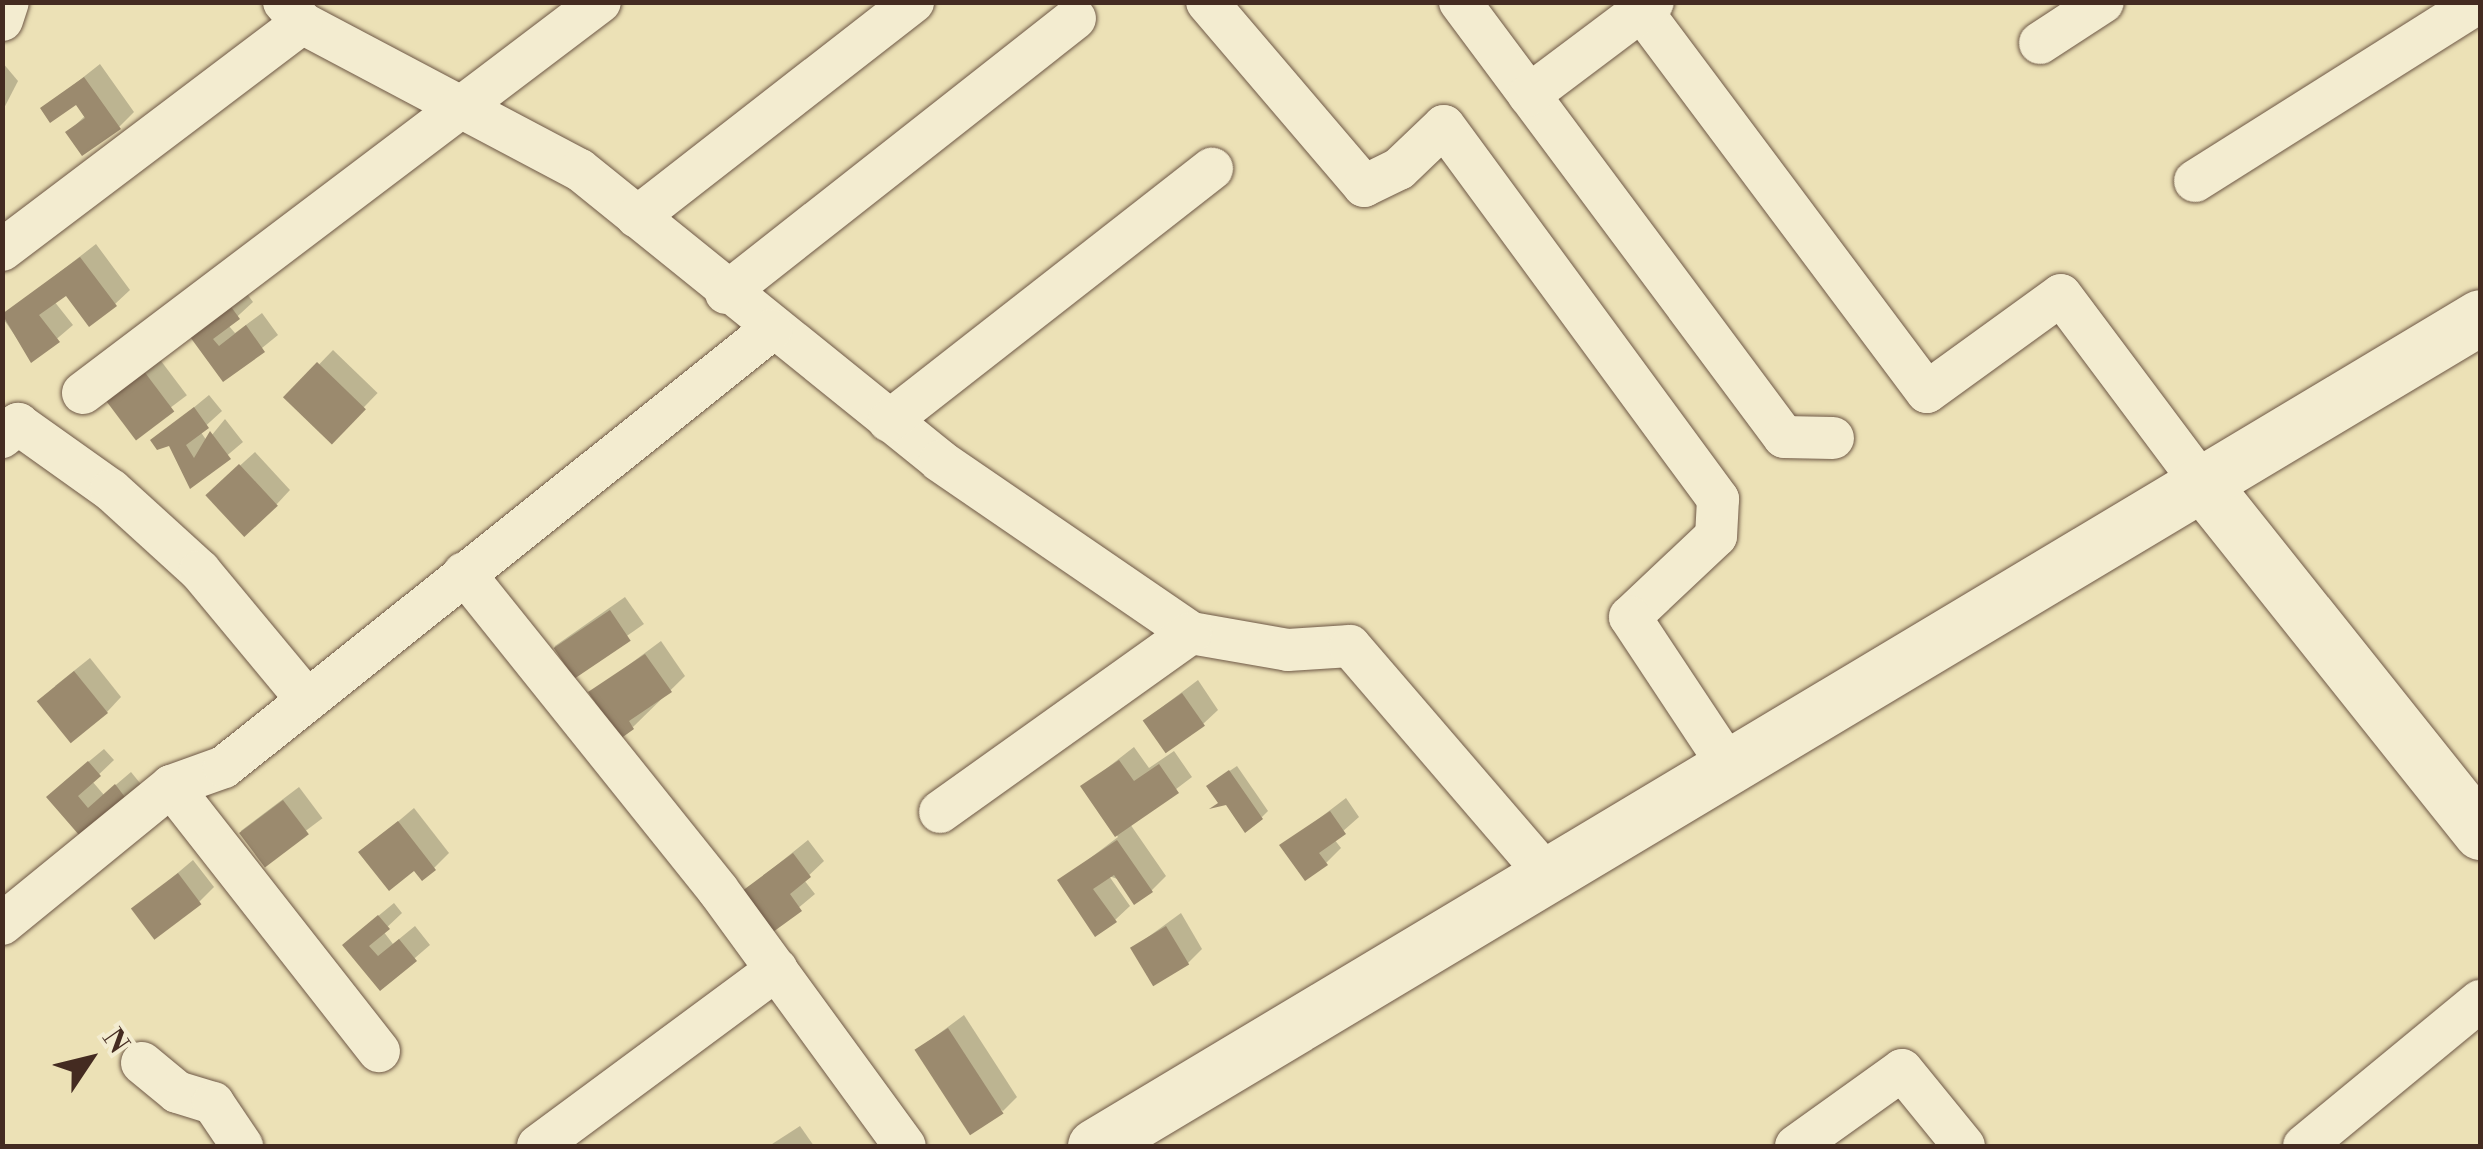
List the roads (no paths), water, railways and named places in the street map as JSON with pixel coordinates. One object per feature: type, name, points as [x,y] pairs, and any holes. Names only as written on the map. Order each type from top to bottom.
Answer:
[{"type":"street","points":[[2,20],[8,2]]},
{"type":"street","points":[[83,393],[600,2]]},
{"type":"street","points":[[637,218],[913,2]]},
{"type":"street","points":[[1207,2],[1364,186],[1399,169],[1444,126],[1718,499],[1716,536],[1630,617],[1730,768]]},
{"type":"street","points":[[1460,2],[1784,436],[1833,438]]},
{"type":"street","points":[[2040,43],[2104,2]]},
{"type":"street","points":[[2195,181],[2478,2]]},
{"type":"street","points":[[1529,95],[1643,5],[1927,392],[2061,295],[2204,486],[2480,832]]},
{"type":"street","points":[[2,250],[293,13],[469,104],[580,170],[771,330],[890,422],[1191,633],[1288,650],[1350,646],[1549,876]]},
{"type":"street","points":[[726,293],[1075,18]]},
{"type":"street","points":[[890,422],[1212,169]]},
{"type":"street","points":[[1095,1146],[2480,318]]},
{"type":"street","points":[[2,924],[171,786],[224,767],[771,330]]},
{"type":"street","points":[[2,437],[18,424],[111,490],[200,571],[307,700]]},
{"type":"street","points":[[464,572],[777,969],[905,1146]]},
{"type":"street","points":[[940,812],[1191,633]]},
{"type":"street","points":[[171,786],[378,1051]]},
{"type":"street","points":[[538,1146],[777,969]]},
{"type":"street","points":[[2304,1146],[2480,1000]]},
{"type":"street","points":[[142,1064],[177,1092],[213,1103],[242,1146]]},
{"type":"street","points":[[1796,1146],[1902,1070],[1958,1144]]}]
